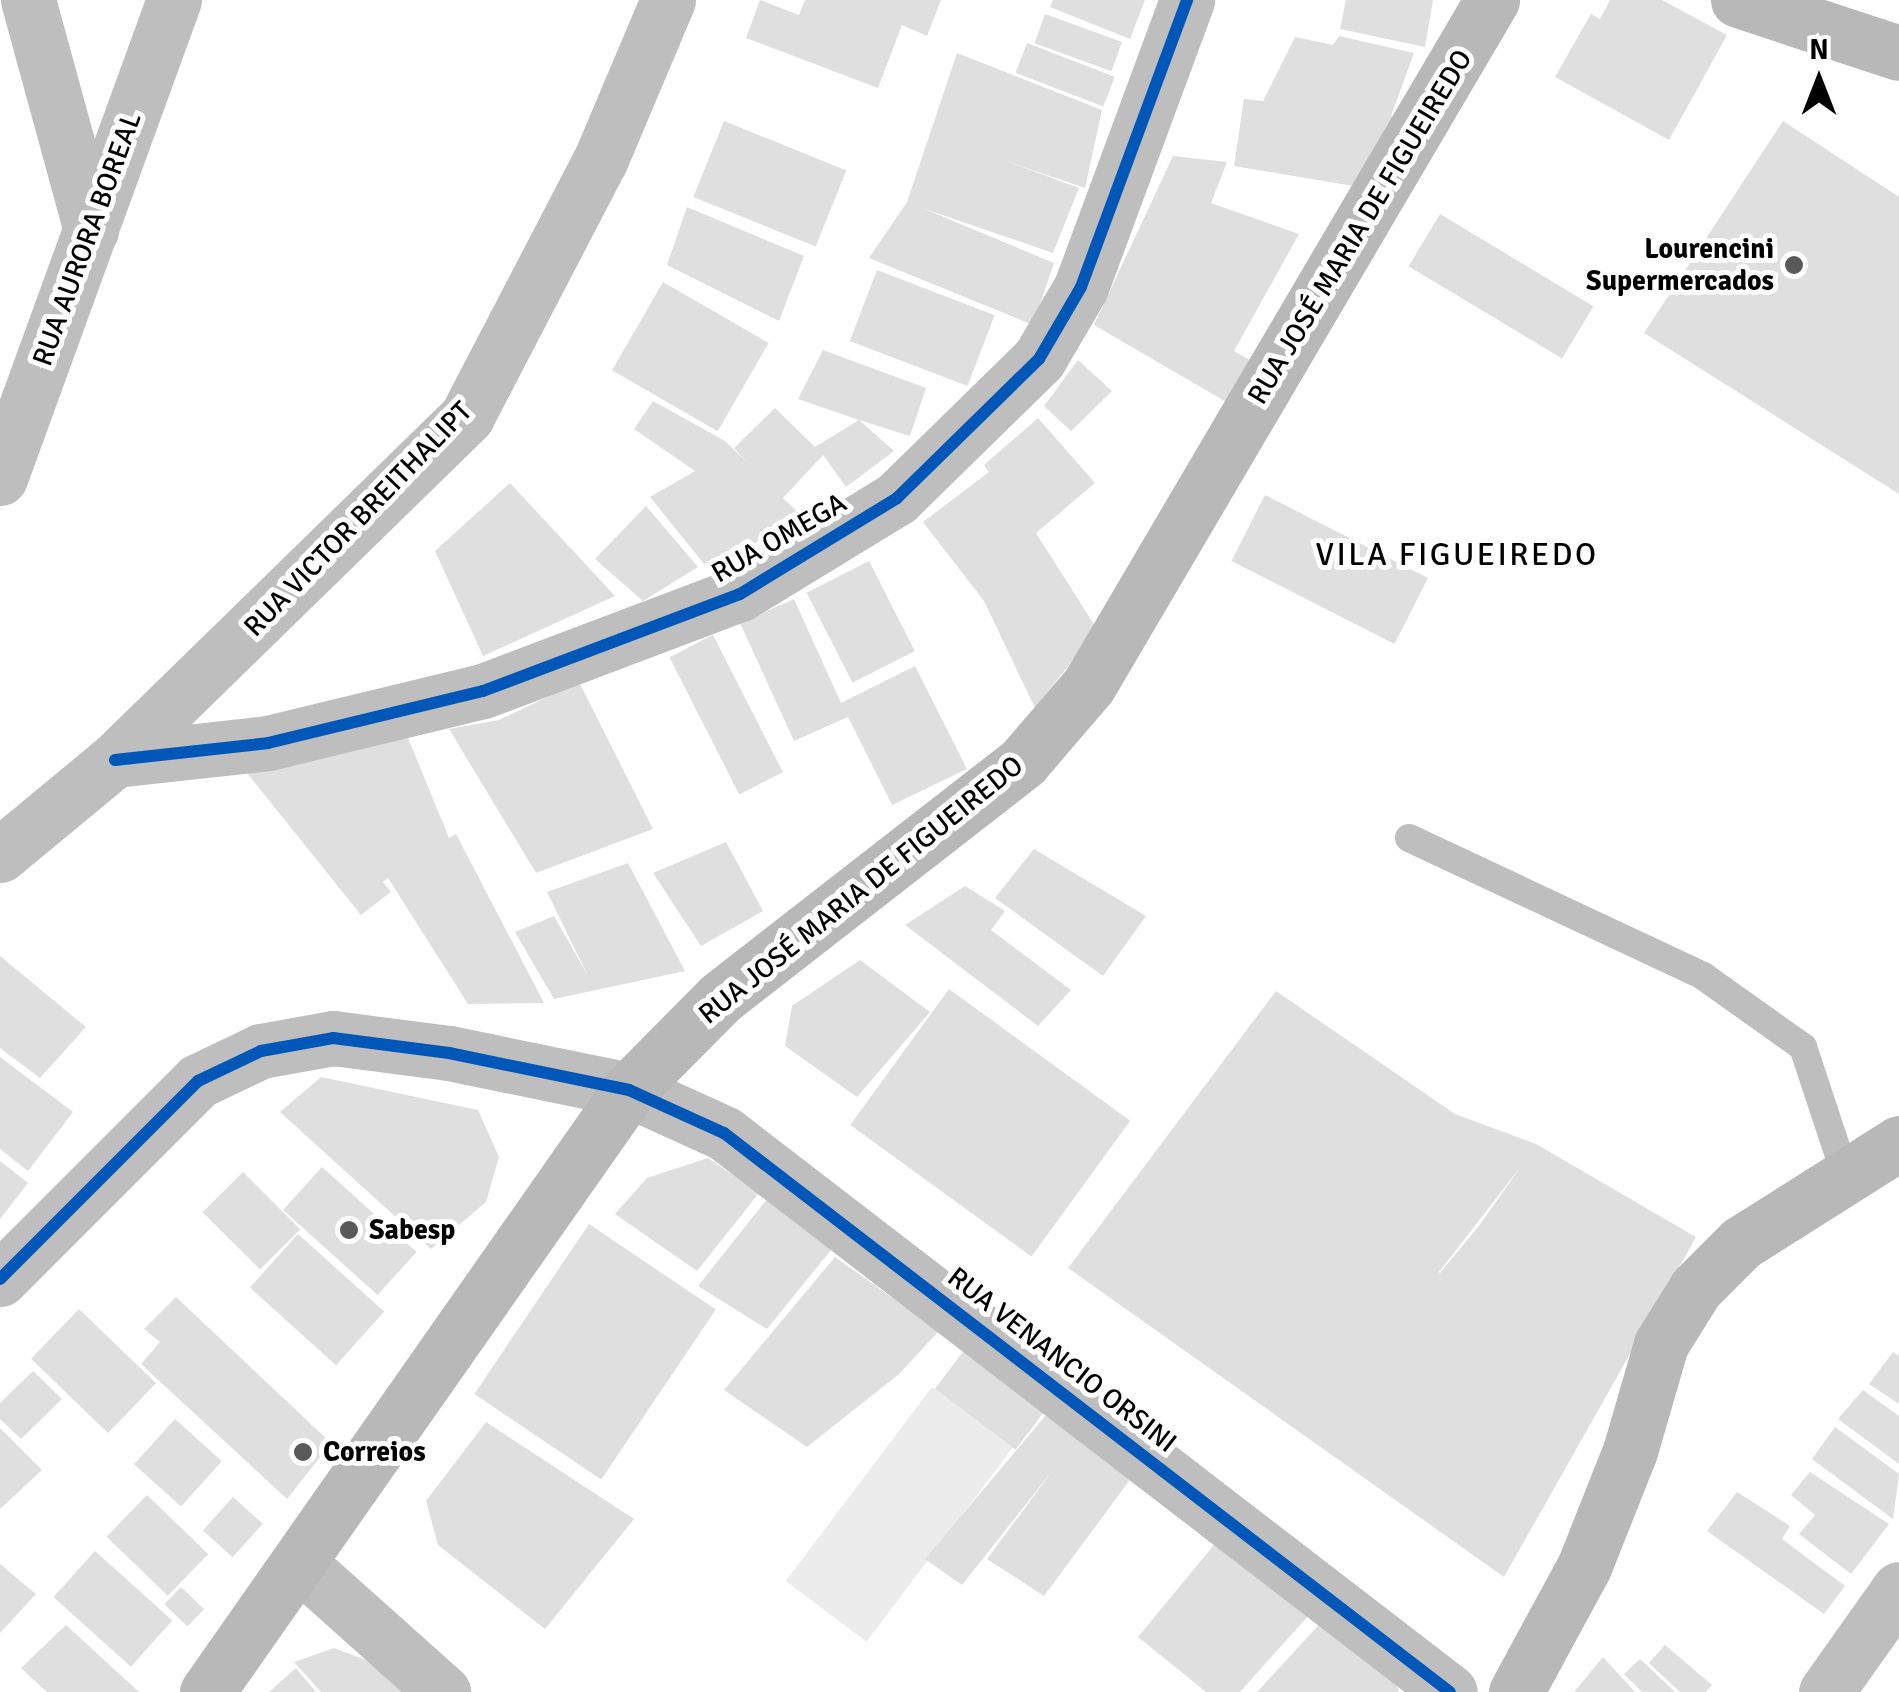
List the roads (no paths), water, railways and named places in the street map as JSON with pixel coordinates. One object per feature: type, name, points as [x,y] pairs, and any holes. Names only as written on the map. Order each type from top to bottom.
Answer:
[{"type":"main road","name":"RUA JOSÉ MARIA DE FIGUEIREDO","points":[[206,1692],[301,1565],[629,1090],[720,998],[1023,762],[1089,684],[1492,0]]},
{"type":"main road","points":[[1738,0],[1899,54]]},
{"type":"main road","points":[[1516,1692],[1584,1566],[1630,1452],[1660,1344],[1696,1288],[1741,1243],[1899,1142]]},
{"type":"street","points":[[28,0],[91,231]]},
{"type":"street","name":"RUA AURORA BOREAL","points":[[0,478],[174,0]]},
{"type":"street","name":"RUA VICTOR BREITHALIPT","points":[[0,854],[115,760],[467,416],[600,161],[668,0]]},
{"type":"street","name":"RUA OMEGA","points":[[115,760],[268,742],[483,691],[740,594],[898,498],[1039,359],[1073,302],[1187,0]]},
{"type":"street","name":"RUA VENANCIO ORSINI","points":[[0,1280],[198,1081],[261,1052],[333,1038],[449,1053],[629,1090],[724,1132],[1450,1692]]},
{"type":"street","points":[[301,1565],[444,1692]]},
{"type":"street","points":[[1826,1692],[1899,1589]]},
{"type":"lane","points":[[1409,838],[1703,976],[1803,1047],[1845,1174]]},
{"type":"place","name":"Lourencini Supermercados","points":[[1794,265]]},
{"type":"place","name":"Sabesp","points":[[349,1230]]},
{"type":"place","name":"Correios","points":[[303,1452]]},
{"type":"district","name":"VILA FIGUEIREDO","points":[[1457,555]]}]
